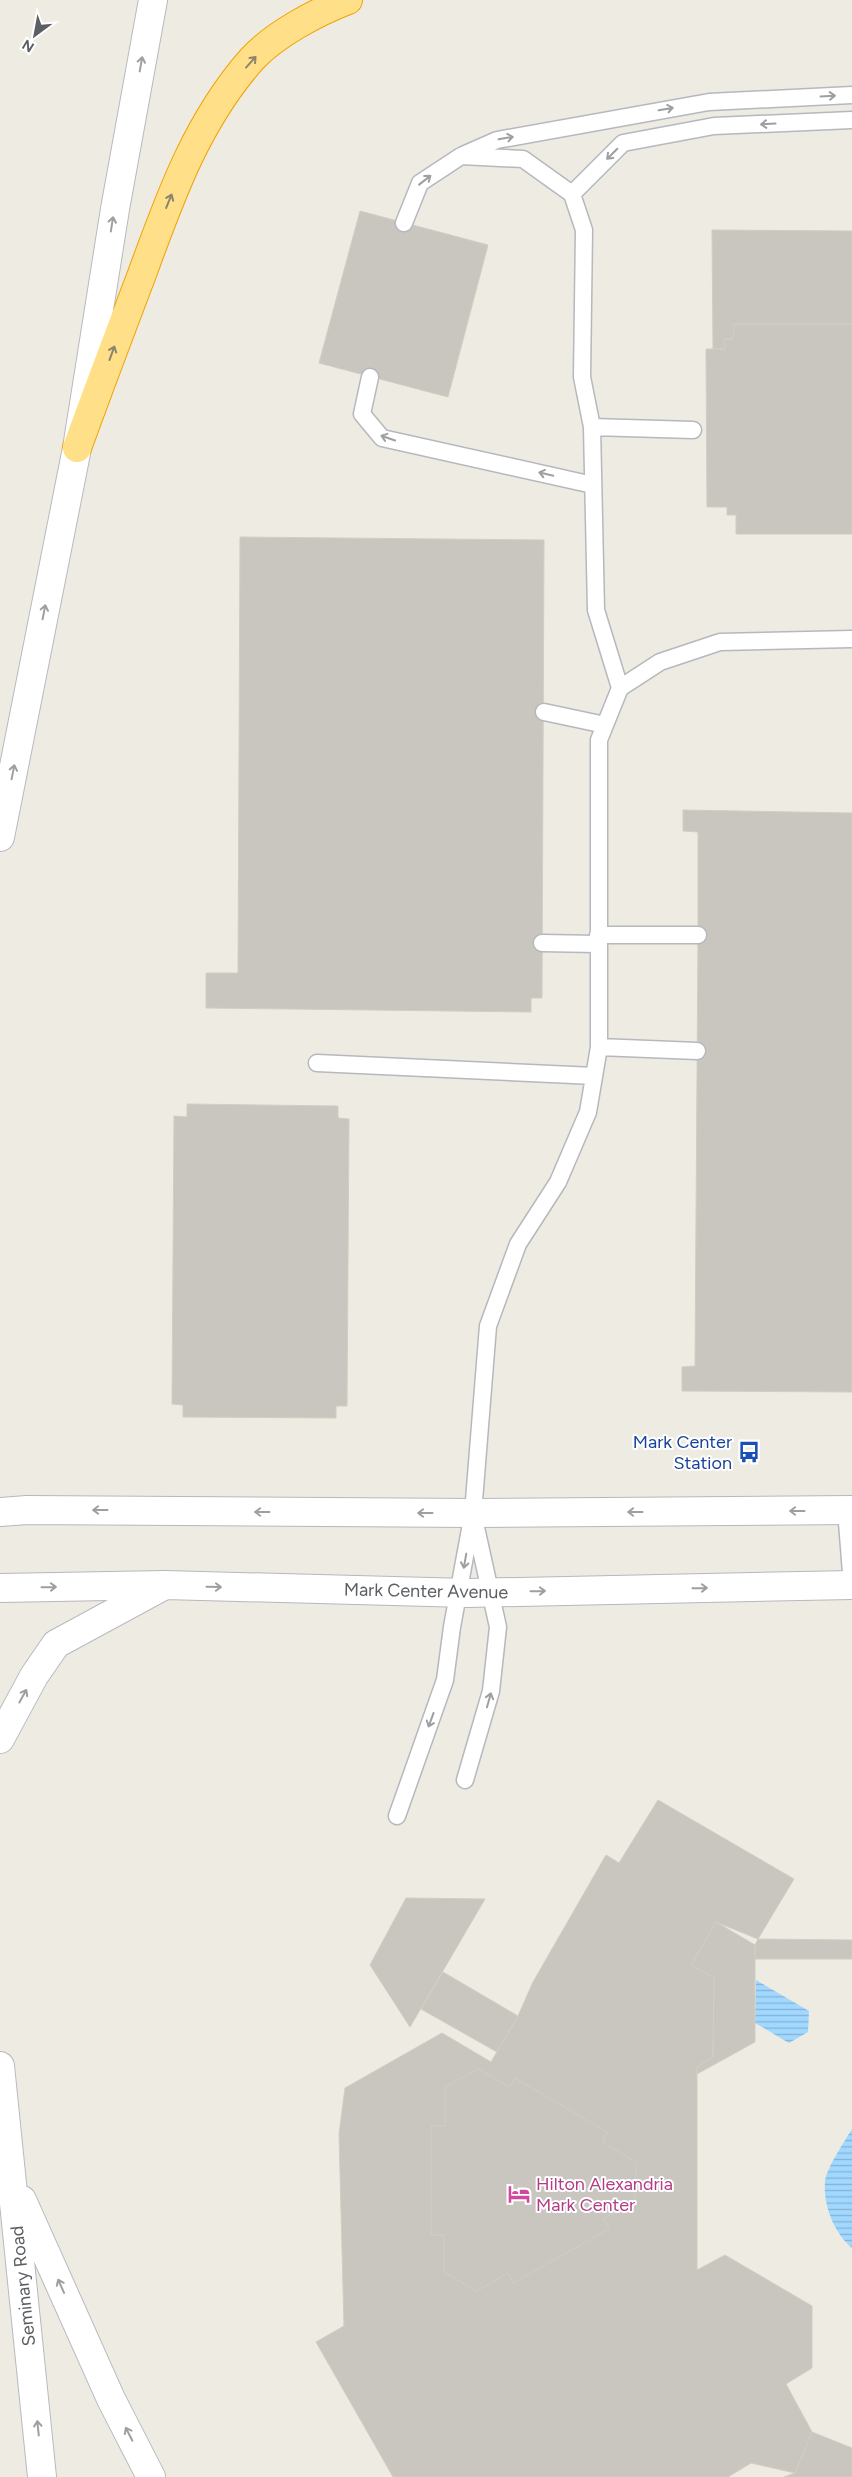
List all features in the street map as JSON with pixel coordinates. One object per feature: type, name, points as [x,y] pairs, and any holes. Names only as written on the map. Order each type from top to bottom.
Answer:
[{"type":"highway","points":[[77,448],[170,198],[191,150],[215,105],[253,58],[309,19],[324,10],[348,0]]},
{"type":"main road","points":[[0,837],[77,448],[115,209],[153,0]]},
{"type":"main road","points":[[0,1512],[27,1510],[473,1513],[849,1510]]},
{"type":"main road","points":[[0,1739],[34,1676],[56,1644],[165,1585]]},
{"type":"main road","name":"Mark Center Avenue","points":[[0,1588],[165,1585],[489,1592],[852,1585]]},
{"type":"main road","name":"Seminary Road","points":[[0,2066],[42,2477]]},
{"type":"main road","points":[[12,2177],[111,2399],[151,2477]]},
{"type":"lane","points":[[404,223],[420,183],[462,156],[497,140],[709,102],[852,95]]},
{"type":"lane","points":[[572,194],[622,143],[714,126],[852,120]]},
{"type":"lane","points":[[462,156],[524,159],[572,194],[584,230],[582,377],[592,427],[596,610],[620,688]]},
{"type":"lane","points":[[370,377],[362,414],[382,438],[594,485]]},
{"type":"lane","points":[[592,427],[693,430]]},
{"type":"lane","points":[[398,1816],[445,1680],[473,1513],[488,1326],[518,1244],[562,1173],[588,1112],[599,1047],[597,939],[598,740],[620,688],[660,662],[720,642],[852,640]]},
{"type":"lane","points":[[544,712],[604,725]]},
{"type":"lane","points":[[542,943],[698,935]]},
{"type":"lane","points":[[599,1047],[697,1051]]},
{"type":"lane","points":[[317,1063],[594,1076]]},
{"type":"lane","points":[[849,1510],[852,1585]]},
{"type":"lane","points":[[465,1780],[491,1691],[498,1627],[473,1513]]},
{"type":"water","points":[[756,1980],[809,2011],[808,2032],[789,2043],[755,2023]]},
{"type":"water","points":[[852,2129],[852,2248],[840,2235],[831,2218],[826,2199],[825,2181],[829,2169]]},
{"type":"building","points":[[360,211],[488,245],[448,397],[319,363]]},
{"type":"building","points":[[712,230],[852,231],[852,324],[734,324],[733,339],[724,339],[725,349],[713,349]]},
{"type":"building","points":[[734,324],[852,324],[852,534],[736,534],[736,515],[727,515],[727,507],[707,507],[706,349],[725,349],[724,339],[733,339]]},
{"type":"building","points":[[240,537],[544,540],[542,998],[531,998],[531,1012],[206,1008],[206,973],[238,973]]},
{"type":"building","points":[[683,810],[852,813],[852,1392],[682,1391],[682,1367],[695,1366],[698,935],[698,832],[683,831]]},
{"type":"building","points":[[187,1104],[338,1106],[338,1118],[349,1119],[347,1406],[336,1406],[336,1418],[183,1417],[183,1405],[172,1404],[174,1116],[187,1117]]},
{"type":"building","name":"Hilton Alexandria Mark Center","points":[[658,1800],[794,1879],[758,1939],[716,1922],[691,1965],[714,1978],[713,2057],[697,2067],[697,2270],[725,2255],[812,2306],[812,2368],[786,2384],[812,2432],[795,2473],[751,2463],[728,2477],[393,2477],[316,2342],[344,2326],[339,2134],[345,2088],[442,2033],[491,2062],[518,2016],[533,1982],[606,1855],[619,1863]]},
{"type":"building","points":[[406,1898],[485,1899],[410,2027],[370,1965]]},
{"type":"building","points":[[716,1922],[755,1945],[755,2042],[697,2074],[697,2067],[713,2057],[714,1978],[691,1965]]},
{"type":"building","points":[[758,1939],[852,1940],[852,1959],[755,1959],[755,1945]]},
{"type":"building","points":[[443,1972],[518,2016],[497,2052],[421,2009]]},
{"type":"building","points":[[478,2069],[510,2087],[515,2078],[607,2132],[603,2142],[636,2162],[635,2200],[603,2219],[609,2229],[513,2283],[508,2273],[477,2291],[444,2272],[444,2235],[431,2235],[431,2126],[445,2126],[445,2087]]},
{"type":"building","points":[[812,2432],[852,2448],[852,2477],[784,2477],[795,2473]]},
{"type":"place","name":"Mark Center Station","points":[[749,1452]]},
{"type":"place","name":"Hilton Alexandria Mark Center","points":[[519,2194]]}]
